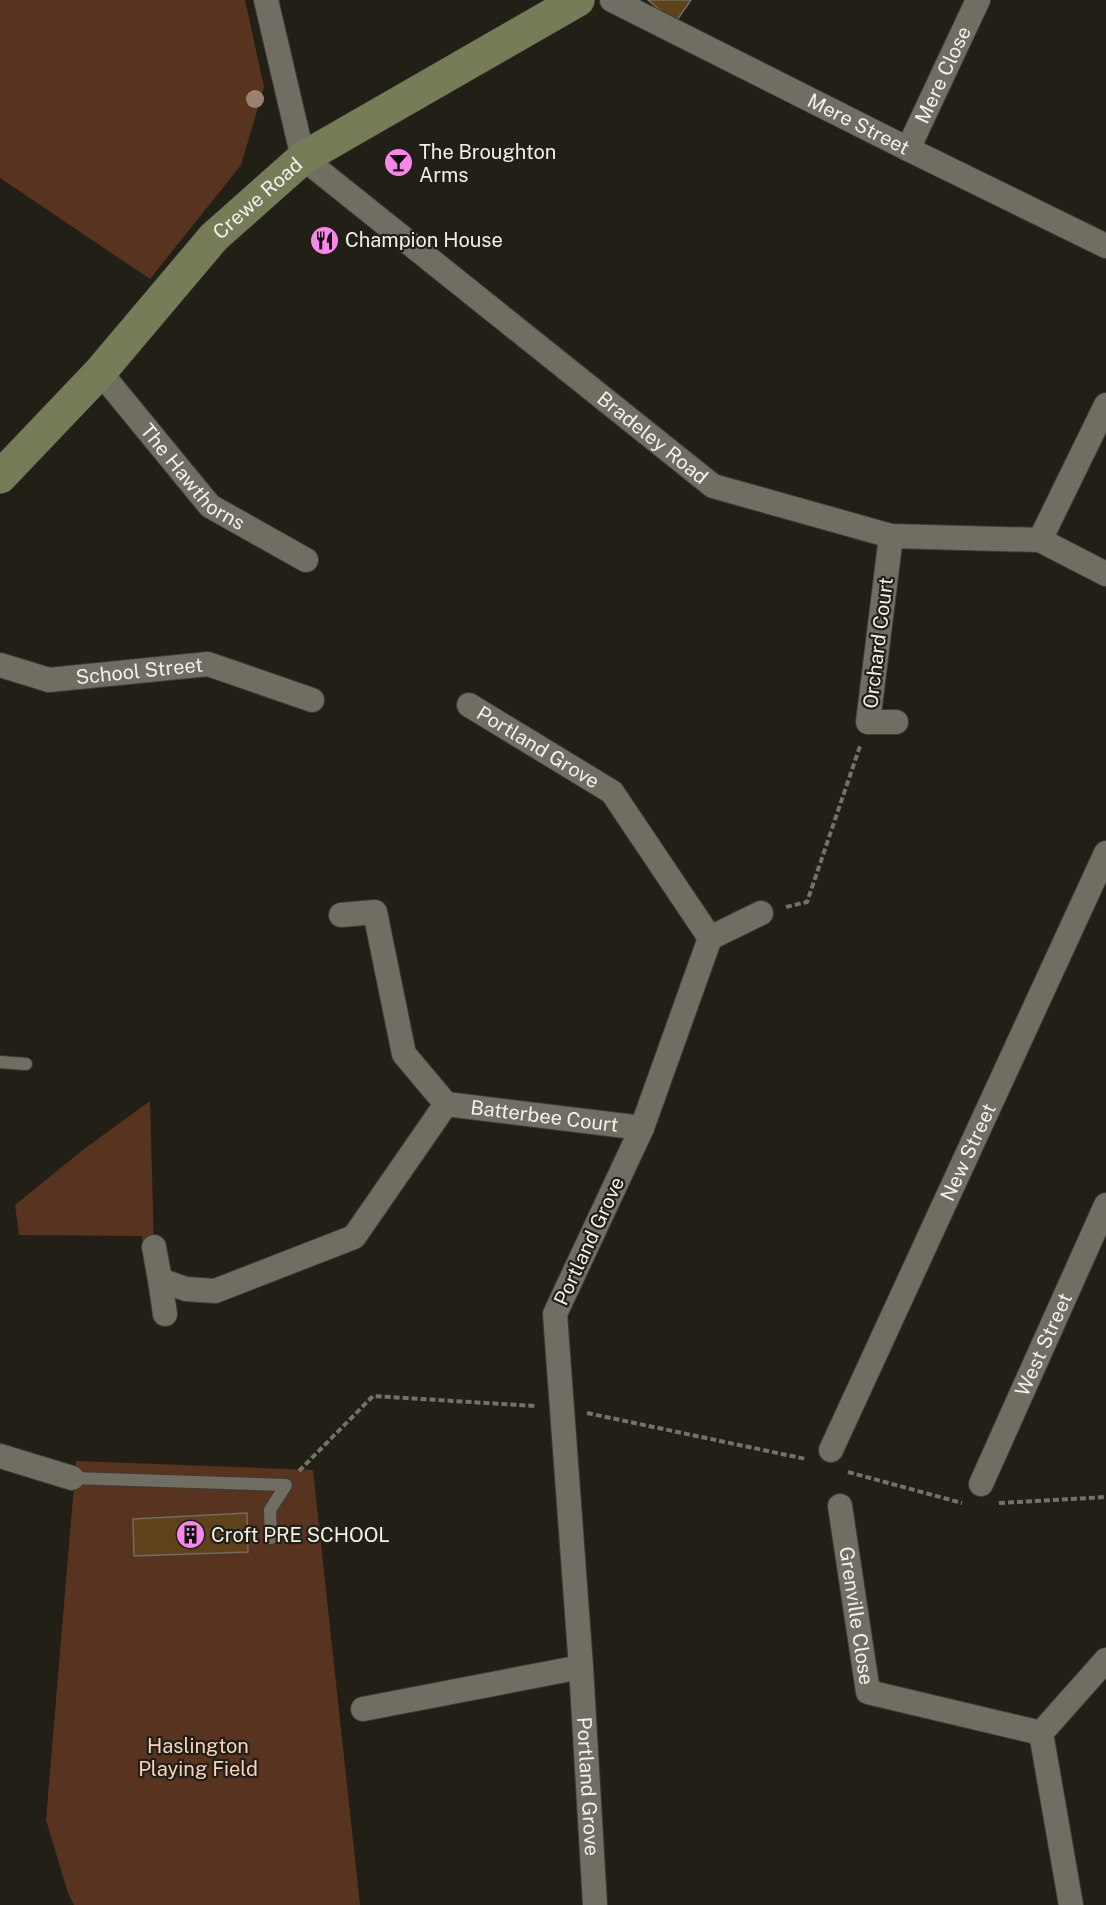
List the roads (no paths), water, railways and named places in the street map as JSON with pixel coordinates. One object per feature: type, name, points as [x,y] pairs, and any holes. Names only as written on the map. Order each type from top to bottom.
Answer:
[{"type":"street","points":[[266,0],[303,158]]},
{"type":"street","name":"Crewe Road","points":[[0,477],[100,372],[214,237],[303,158],[578,0]]},
{"type":"street","name":"Mere Street","points":[[612,0],[1106,246]]},
{"type":"street","name":"Mere Close","points":[[908,149],[978,0]]},
{"type":"street","name":"Bradeley Road","points":[[303,158],[713,486],[891,536],[1040,540],[1106,574]]},
{"type":"street","name":"The Hawthorns","points":[[100,372],[210,506],[306,560]]},
{"type":"street","points":[[1040,540],[1106,405]]},
{"type":"street","name":"Orchard Court","points":[[891,536],[868,722],[896,722]]},
{"type":"street","name":"School Street","points":[[0,665],[49,680],[208,664],[312,700]]},
{"type":"street","name":"Portland Grove","points":[[469,705],[612,792],[710,938],[642,1128],[555,1314],[581,1667],[595,1905]]},
{"type":"street","name":"New Street","points":[[831,1450],[1106,853]]},
{"type":"street","name":"Batterbee Court","points":[[341,915],[375,912],[404,1054],[446,1104],[642,1128]]},
{"type":"street","points":[[710,938],[761,913]]},
{"type":"street","name":"Batterbee Court","points":[[160,1280],[186,1289],[215,1291],[354,1237],[446,1104]]},
{"type":"street","name":"West Street","points":[[981,1484],[1106,1205]]},
{"type":"street","points":[[154,1247],[165,1314]]},
{"type":"street","points":[[0,1456],[72,1478]]},
{"type":"street","name":"Grenville Close","points":[[840,1506],[868,1692],[1041,1733]]},
{"type":"street","points":[[1071,1905],[1041,1733],[1106,1660]]},
{"type":"street","points":[[363,1709],[581,1667]]},
{"type":"lane","points":[[0,1062],[26,1064]]},
{"type":"lane","points":[[72,1478],[286,1485],[270,1510],[272,1538]]},
{"type":"place","name":"The Broughton Arms","points":[[398,163]]},
{"type":"place","name":"Champion House","points":[[324,240]]},
{"type":"place","name":"Croft PRE SCHOOL","points":[[190,1535]]},
{"type":"park label","name":"Haslington Playing Field","points":[[198,1758]]}]
